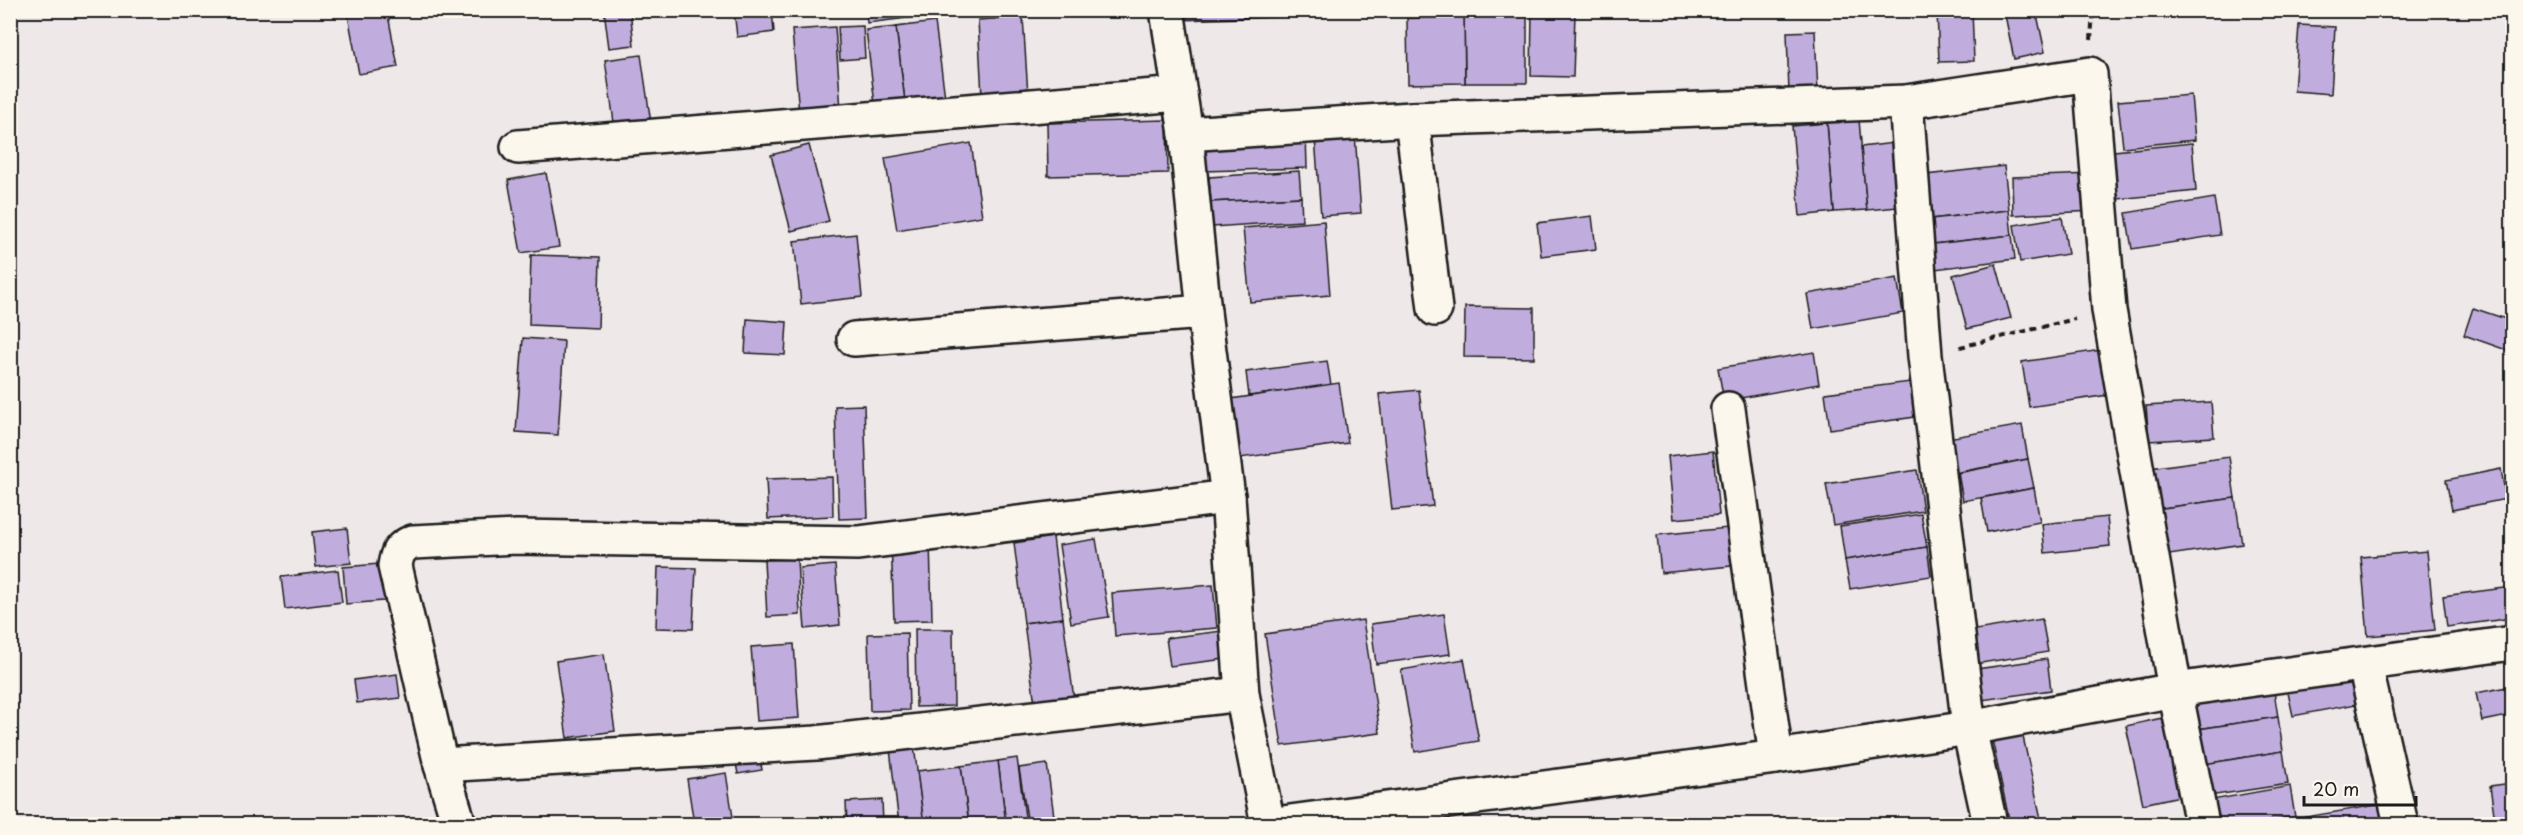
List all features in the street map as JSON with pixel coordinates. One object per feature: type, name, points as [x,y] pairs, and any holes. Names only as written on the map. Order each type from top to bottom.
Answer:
[{"type":"street","points":[[1167,10],[1186,134],[1204,312],[1228,497],[1242,694],[1268,825]]},
{"type":"street","points":[[1186,134],[1412,119],[1906,102],[2090,74],[2109,310],[2175,690],[2202,825]]},
{"type":"street","points":[[518,147],[1180,94]]},
{"type":"street","points":[[1906,102],[1925,356],[1969,728],[1990,825]]},
{"type":"street","points":[[1412,119],[1435,309]]},
{"type":"street","points":[[854,339],[1204,312]]},
{"type":"street","points":[[1728,410],[1776,757]]},
{"type":"street","points":[[459,825],[441,765],[395,566],[397,552],[405,545],[517,537],[858,543],[1228,497]]},
{"type":"street","points":[[1275,825],[1776,757],[1969,728],[2175,690],[2512,643]]},
{"type":"street","points":[[2365,665],[2401,825]]},
{"type":"street","points":[[441,765],[816,743],[1242,694]]},
{"type":"path","points":[[1925,356],[2109,310]]},
{"type":"building","points":[[347,10],[387,10],[398,67],[359,74]]},
{"type":"building","points":[[604,10],[630,10],[634,45],[609,48]]},
{"type":"building","points":[[734,10],[772,10],[774,32],[737,37]]},
{"type":"building","points":[[866,10],[898,10],[899,19],[867,23]]},
{"type":"building","points":[[898,10],[934,10],[934,15],[899,19]]},
{"type":"building","points":[[934,10],[972,10],[972,11],[934,15]]},
{"type":"building","points":[[1179,10],[1274,10],[1274,17],[1179,20]]},
{"type":"building","points":[[1937,10],[1972,10],[1974,61],[1939,62]]},
{"type":"building","points":[[2004,10],[2036,10],[2045,52],[2014,59]]},
{"type":"building","points":[[1532,12],[1575,13],[1573,77],[1531,76]]},
{"type":"building","points":[[1023,17],[1028,95],[982,97],[978,20]]},
{"type":"building","points":[[1464,17],[1527,17],[1527,83],[1465,83]]},
{"type":"building","points":[[1464,17],[1465,83],[1408,84],[1407,18]]},
{"type":"building","points":[[935,22],[946,105],[906,110],[896,27]]},
{"type":"building","points":[[2299,25],[2335,27],[2331,94],[2294,91]]},
{"type":"building","points":[[863,26],[865,58],[840,60],[838,27]]},
{"type":"building","points":[[835,27],[841,109],[799,113],[792,30]]},
{"type":"building","points":[[896,27],[906,110],[876,113],[866,30]]},
{"type":"building","points":[[1815,31],[1818,93],[1789,94],[1787,32]]},
{"type":"building","points":[[641,55],[652,130],[616,136],[605,60]]},
{"type":"building","points":[[2191,95],[2195,140],[2123,147],[2118,101]]},
{"type":"building","points":[[1167,120],[1168,173],[1048,176],[1047,123]]},
{"type":"building","points":[[1859,120],[1867,210],[1834,212],[1827,123]]},
{"type":"building","points":[[1827,123],[1834,212],[1800,216],[1792,126]]},
{"type":"building","points":[[1306,134],[1307,168],[1204,171],[1203,136]]},
{"type":"building","points":[[1355,135],[1361,213],[1321,216],[1315,138]]},
{"type":"building","points":[[1903,142],[1908,206],[1867,210],[1861,147]]},
{"type":"building","points":[[971,143],[982,216],[897,230],[885,158]]},
{"type":"building","points":[[2192,143],[2196,191],[2118,199],[2114,151]]},
{"type":"building","points":[[809,145],[829,221],[791,231],[771,155]]},
{"type":"building","points":[[2004,166],[2009,210],[1922,220],[1917,176]]},
{"type":"building","points":[[1299,171],[1301,197],[1211,202],[1209,177]]},
{"type":"building","points":[[546,173],[559,247],[521,253],[508,180]]},
{"type":"building","points":[[2093,174],[2094,211],[2013,215],[2012,177]]},
{"type":"building","points":[[1301,197],[1302,221],[1212,227],[1211,202]]},
{"type":"building","points":[[2214,198],[2220,235],[2132,249],[2126,213]]},
{"type":"building","points":[[2009,210],[2012,235],[1925,245],[1922,220]]},
{"type":"building","points":[[1592,216],[1596,249],[1541,256],[1537,223]]},
{"type":"building","points":[[2062,217],[2068,254],[2020,262],[2014,225]]},
{"type":"building","points":[[1324,221],[1330,295],[1250,302],[1243,228]]},
{"type":"building","points":[[856,234],[862,297],[801,304],[794,241]]},
{"type":"building","points":[[2012,235],[2015,259],[1927,270],[1925,245]]},
{"type":"building","points":[[531,255],[600,257],[598,328],[529,325]]},
{"type":"building","points":[[1996,264],[2011,318],[1967,329],[1953,275]]},
{"type":"building","points":[[1897,278],[1903,313],[1813,329],[1807,294]]},
{"type":"building","points":[[1465,307],[1534,308],[1534,358],[1464,357]]},
{"type":"building","points":[[2473,308],[2512,321],[2512,352],[2464,335]]},
{"type":"building","points":[[747,319],[787,322],[785,355],[745,353]]},
{"type":"building","points":[[523,338],[564,341],[558,435],[516,432]]},
{"type":"building","points":[[2101,350],[2108,395],[2029,407],[2022,362]]},
{"type":"building","points":[[1814,352],[1819,384],[1724,401],[1718,368]]},
{"type":"building","points":[[1327,361],[1331,385],[1249,396],[1246,372]]},
{"type":"building","points":[[1910,382],[1915,417],[1830,429],[1825,393]]},
{"type":"building","points":[[1339,383],[1348,443],[1240,458],[1231,399]]},
{"type":"building","points":[[1419,390],[1433,506],[1392,510],[1379,394]]},
{"type":"building","points":[[2211,402],[2214,437],[2149,441],[2146,406]]},
{"type":"building","points":[[864,405],[868,518],[839,519],[835,406]]},
{"type":"building","points":[[2022,425],[2028,459],[1949,474],[1942,439]]},
{"type":"building","points":[[1713,451],[1719,515],[1674,519],[1668,456]]},
{"type":"building","points":[[2229,457],[2235,498],[2156,509],[2150,468]]},
{"type":"building","points":[[2028,459],[2034,488],[1963,501],[1958,473]]},
{"type":"building","points":[[2501,469],[2506,499],[2452,510],[2446,480]]},
{"type":"building","points":[[1917,470],[1923,511],[1833,525],[1826,484]]},
{"type":"building","points":[[832,477],[833,516],[768,519],[766,479]]},
{"type":"building","points":[[2034,488],[2040,522],[1987,532],[1981,498]]},
{"type":"building","points":[[2235,498],[2242,544],[2163,556],[2156,509]]},
{"type":"building","points":[[1921,514],[1927,547],[1845,560],[1840,526]]},
{"type":"building","points":[[2107,517],[2110,546],[2045,553],[2042,524]]},
{"type":"building","points":[[347,528],[351,563],[316,567],[312,532]]},
{"type":"building","points":[[1728,528],[1731,566],[1661,573],[1657,535]]},
{"type":"building","points":[[1053,537],[1063,618],[1024,623],[1014,543]]},
{"type":"building","points":[[1096,539],[1109,617],[1071,623],[1059,545]]},
{"type":"building","points":[[930,540],[932,620],[894,621],[891,541]]},
{"type":"building","points":[[1927,547],[1931,576],[1850,589],[1845,560]]},
{"type":"building","points":[[2427,551],[2435,630],[2368,636],[2361,557]]},
{"type":"building","points":[[797,559],[800,615],[767,617],[764,560]]},
{"type":"building","points":[[392,563],[395,600],[346,604],[343,567]]},
{"type":"building","points":[[835,565],[840,625],[805,629],[800,568]]},
{"type":"building","points":[[658,567],[696,568],[693,629],[656,628]]},
{"type":"building","points":[[338,570],[342,602],[285,609],[281,577]]},
{"type":"building","points":[[1213,585],[1217,628],[1115,636],[1112,593]]},
{"type":"building","points":[[2512,587],[2512,618],[2447,627],[2443,596]]},
{"type":"building","points":[[1444,614],[1450,654],[1376,664],[1371,624]]},
{"type":"building","points":[[1063,618],[1074,699],[1035,704],[1024,623]]},
{"type":"building","points":[[2042,619],[2048,652],[1969,665],[1963,632]]},
{"type":"building","points":[[1363,620],[1380,733],[1282,746],[1265,634]]},
{"type":"building","points":[[915,629],[953,629],[954,706],[916,707]]},
{"type":"building","points":[[1222,631],[1225,659],[1170,666],[1166,638]]},
{"type":"building","points":[[907,633],[909,710],[870,711],[868,634]]},
{"type":"building","points":[[794,644],[799,718],[757,721],[751,647]]},
{"type":"building","points":[[604,654],[615,731],[567,738],[556,661]]},
{"type":"building","points":[[1464,659],[1479,741],[1415,752],[1401,670]]},
{"type":"building","points":[[2047,659],[2051,690],[1982,700],[1977,669]]},
{"type":"building","points":[[2362,673],[2367,702],[2293,716],[2287,688]]},
{"type":"building","points":[[397,674],[400,698],[357,703],[354,680]]},
{"type":"building","points":[[2273,685],[2278,717],[2198,729],[2193,697]]},
{"type":"building","points":[[2512,686],[2512,715],[2482,721],[2476,693]]},
{"type":"building","points":[[2278,717],[2283,751],[2204,764],[2198,729]]},
{"type":"building","points":[[2162,718],[2180,796],[2143,804],[2126,726]]},
{"type":"building","points":[[2020,723],[2041,819],[2010,824],[1990,730]]},
{"type":"building","points":[[913,738],[924,824],[899,824],[889,741]]},
{"type":"building","points":[[758,748],[762,770],[738,774],[734,753]]},
{"type":"building","points":[[2283,751],[2288,784],[2209,796],[2204,764]]},
{"type":"building","points":[[1017,758],[1026,824],[1006,824],[998,761]]},
{"type":"building","points":[[998,761],[1006,824],[969,824],[961,766]]},
{"type":"building","points":[[1047,764],[1055,824],[1028,824],[1019,768]]},
{"type":"building","points":[[961,766],[969,824],[924,824],[917,771]]},
{"type":"building","points":[[726,773],[734,824],[694,824],[687,779]]},
{"type":"building","points":[[2512,783],[2512,819],[2495,821],[2490,786]]},
{"type":"building","points":[[2290,786],[2295,817],[2253,824],[2216,824],[2212,800]]},
{"type":"building","points":[[882,800],[883,824],[847,824],[846,802]]},
{"type":"building","points":[[2382,804],[2385,824],[2301,824],[2300,818]]}]
